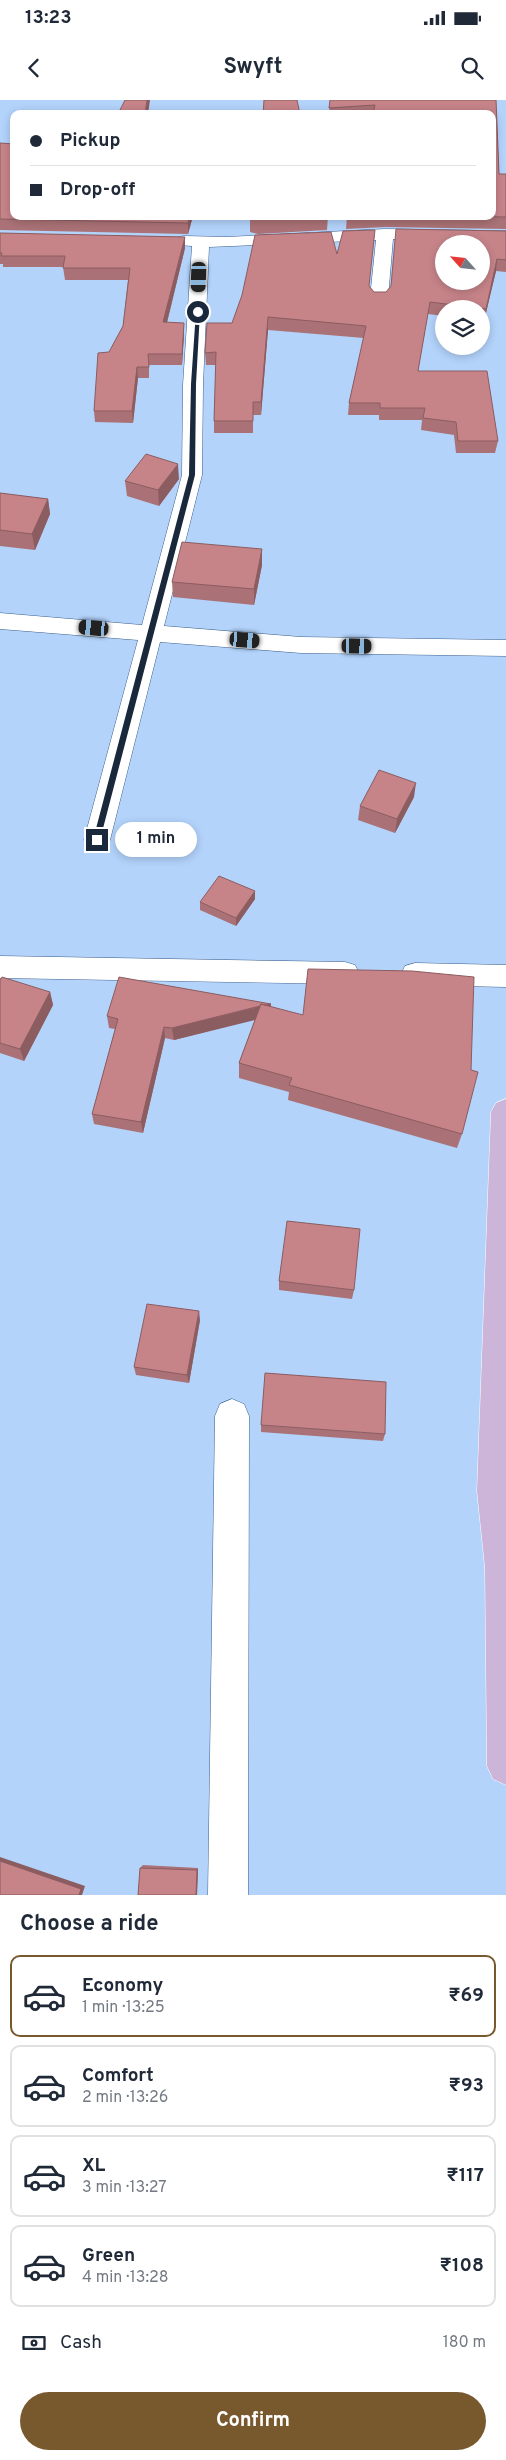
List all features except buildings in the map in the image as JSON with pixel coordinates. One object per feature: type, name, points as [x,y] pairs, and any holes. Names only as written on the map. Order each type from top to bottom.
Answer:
[{"type":"main road","points":[[506,1112],[494,1491],[503,1568],[506,1766]]},
{"type":"street","points":[[379,298],[385,234]]},
{"type":"street","points":[[172,241],[227,242],[385,234],[506,236]]},
{"type":"street","points":[[97,840],[192,475],[193,384],[201,242]]},
{"type":"street","points":[[0,621],[301,645],[506,648]]},
{"type":"street","points":[[0,968],[506,976]]},
{"type":"street","points":[[228,1895],[232,1416]]},
{"type":"route","points":[[97,840],[192,475],[193,384],[198,312]]}]
